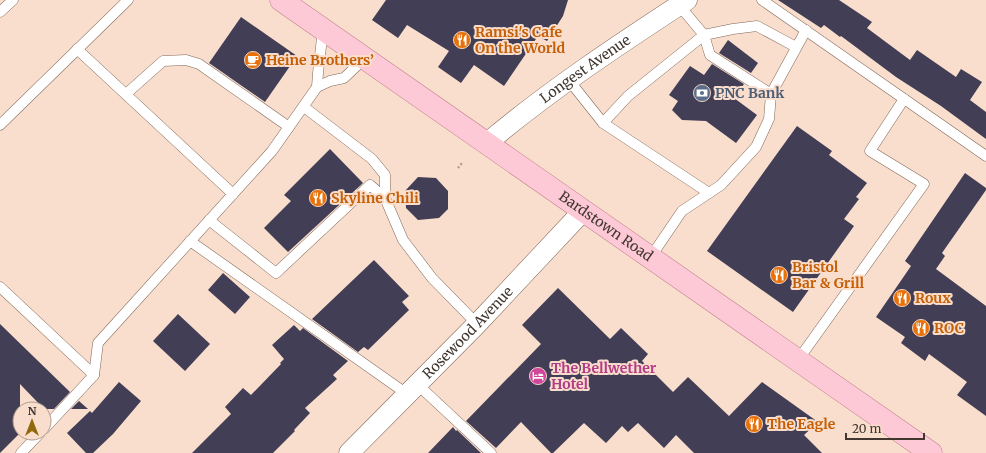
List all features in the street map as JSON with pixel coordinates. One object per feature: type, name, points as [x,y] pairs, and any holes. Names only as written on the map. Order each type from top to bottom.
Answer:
[{"type":"main road","name":"Bardstown Road","points":[[281,0],[487,142],[650,258],[931,453]]},
{"type":"street","name":"Longest Avenue","points":[[487,142],[568,79],[683,3]]},
{"type":"street","name":"Rosewood Avenue","points":[[349,453],[477,324],[583,211]]},
{"type":"lane","points":[[0,12],[12,0]]},
{"type":"lane","points":[[0,125],[128,0]]},
{"type":"lane","points":[[762,0],[986,156]]},
{"type":"lane","points":[[683,3],[704,35],[710,56],[770,94]]},
{"type":"lane","points":[[603,123],[628,96],[704,35],[757,26],[796,47]]},
{"type":"lane","points":[[52,420],[94,375],[98,343],[272,151],[304,107],[317,87],[323,30]]},
{"type":"lane","points":[[650,258],[682,211],[721,184],[756,147],[769,119],[770,94],[806,30]]},
{"type":"lane","points":[[78,49],[232,194]]},
{"type":"lane","points":[[317,87],[330,81],[344,78],[365,58]]},
{"type":"lane","points":[[126,94],[163,61],[186,60],[199,64],[289,127]]},
{"type":"lane","points":[[568,79],[603,123],[709,193]]},
{"type":"lane","points":[[798,360],[924,184],[870,151],[904,99]]},
{"type":"lane","points":[[304,107],[372,159],[385,175],[385,198],[403,240],[432,278],[477,324]]},
{"type":"lane","points":[[209,220],[276,273],[370,185],[385,198]]},
{"type":"lane","points":[[190,241],[412,389],[491,453]]},
{"type":"lane","points":[[0,288],[94,375]]},
{"type":"lane","points":[[21,453],[32,441]]},
{"type":"path","points":[[458,168],[462,163]]},
{"type":"building","points":[[386,0],[568,0],[563,16],[547,41],[538,36],[504,86],[474,65],[461,83],[438,67],[449,51],[407,25],[398,38],[372,20]]},
{"type":"building","points":[[778,0],[839,0],[872,22],[867,28],[910,60],[917,50],[956,77],[961,69],[982,82],[970,100],[986,112],[986,139],[941,106],[896,77],[841,36],[840,37],[824,25],[821,28]]},
{"type":"building","name":"Heine Brothers’","points":[[241,17],[297,56],[265,102],[209,63]]},
{"type":"building","points":[[728,40],[758,63],[751,73],[719,53]]},
{"type":"building","name":"PNC Bank","points":[[712,64],[744,84],[734,98],[757,115],[736,143],[706,121],[682,120],[672,110],[678,101],[669,95],[690,66],[704,75]]},
{"type":"building","points":[[797,126],[832,151],[829,155],[867,183],[856,197],[859,199],[844,219],[854,226],[793,312],[707,251]]},
{"type":"building","name":"Skyline Chili","points":[[330,149],[363,183],[288,252],[264,228],[291,201],[284,195]]},
{"type":"building","points":[[965,173],[986,188],[986,190],[942,253],[945,256],[936,269],[986,306],[986,416],[957,395],[967,382],[929,354],[925,361],[901,343],[905,337],[876,317],[911,266],[905,261]]},
{"type":"building","points":[[418,177],[436,178],[448,191],[448,209],[439,218],[418,220],[406,208],[405,191]]},
{"type":"building","points":[[374,260],[409,296],[402,302],[409,310],[368,350],[364,347],[358,352],[312,319]]},
{"type":"building","points":[[223,273],[250,297],[235,314],[208,290]]},
{"type":"building","points":[[558,288],[610,339],[621,328],[648,354],[642,361],[673,392],[688,377],[729,416],[762,382],[818,422],[804,435],[822,453],[694,453],[676,435],[664,448],[638,423],[628,432],[622,426],[606,443],[584,423],[553,453],[551,453],[521,422],[496,448],[466,421],[541,344],[522,325]]},
{"type":"building","points":[[178,314],[210,344],[185,371],[153,341]]},
{"type":"building","points":[[0,324],[70,392],[54,409],[52,409],[52,401],[36,401],[20,384],[20,401],[12,401],[12,441],[0,453]]},
{"type":"building","points":[[294,325],[300,331],[303,328],[348,361],[333,375],[337,379],[305,408],[310,413],[294,430],[295,431],[273,453],[192,453],[231,414],[225,407],[243,388],[251,395],[281,364],[280,363],[284,359],[272,345]]},
{"type":"building","points":[[119,382],[141,401],[113,434],[93,453],[86,453],[67,433],[90,411],[92,413]]},
{"type":"building","points":[[79,401],[88,409],[71,409]]},
{"type":"building","points":[[453,427],[456,431],[457,430],[481,453],[428,453]]},
{"type":"place","name":"Ramsi's Cafe On the World","points":[[462,40]]},
{"type":"place","name":"Heine Brothers’","points":[[253,60]]},
{"type":"place","name":"PNC Bank","points":[[702,93]]},
{"type":"place","name":"Skyline Chili","points":[[318,198]]},
{"type":"place","name":"Bristol Bar & Grill","points":[[779,275]]},
{"type":"place","name":"Roux","points":[[902,298]]},
{"type":"place","name":"ROC","points":[[921,328]]},
{"type":"place","name":"The Bellwether Hotel","points":[[538,376]]},
{"type":"place","name":"The Eagle","points":[[754,424]]}]
